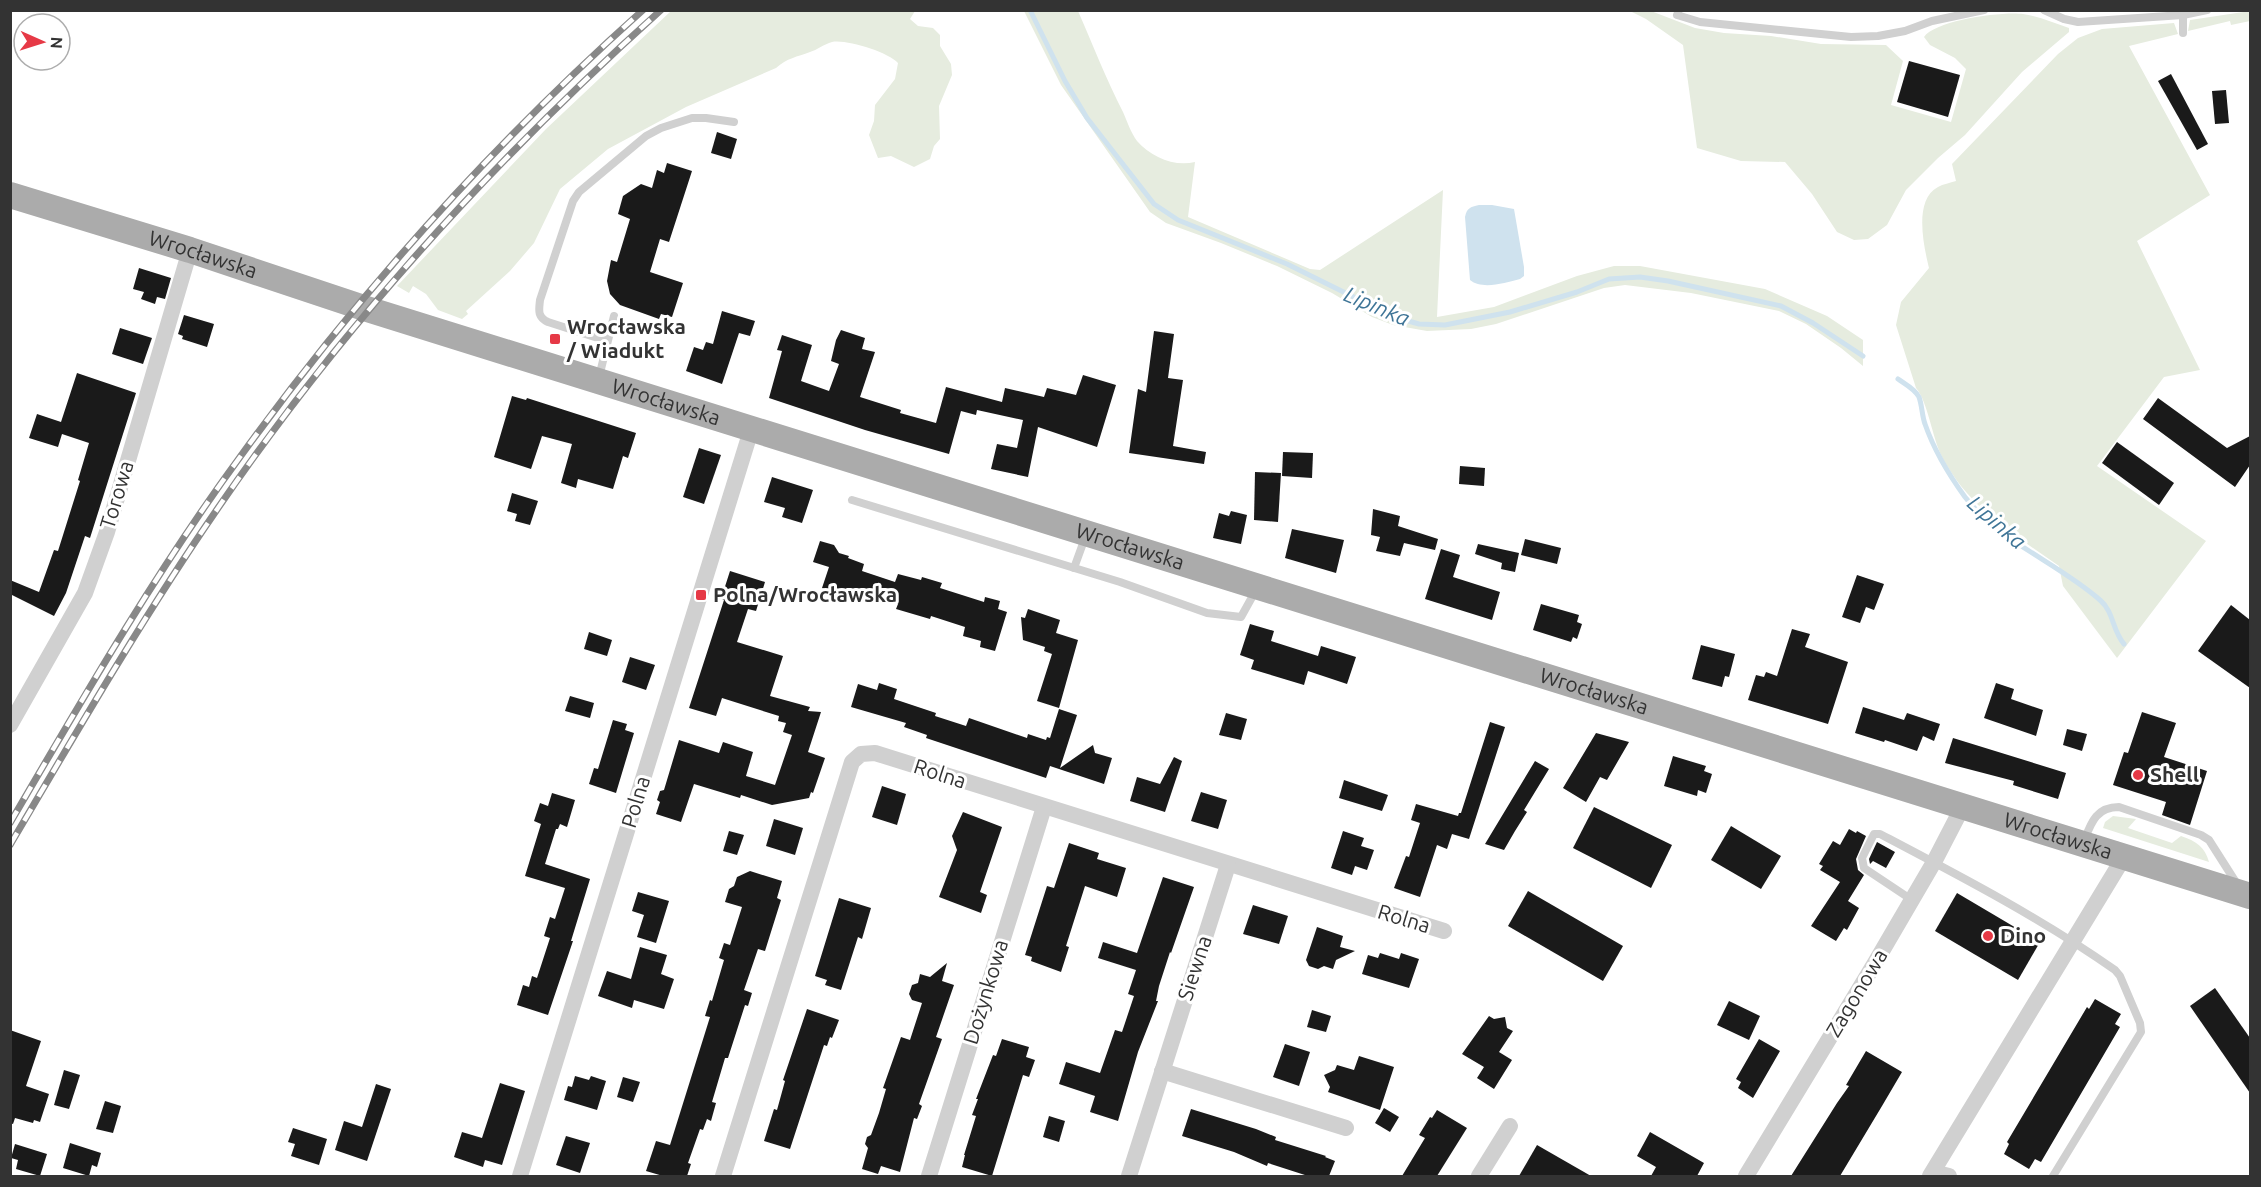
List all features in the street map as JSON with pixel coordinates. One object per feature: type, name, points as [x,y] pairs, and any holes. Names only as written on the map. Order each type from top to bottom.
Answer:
[{"type":"main road","name":"Wrocławska","points":[[10,195],[190,250],[367,309],[752,427],[2247,895]]},
{"type":"street","name":"Torowa","points":[[10,725],[63,636],[85,593],[107,532],[190,250]]},
{"type":"street","name":"Polna","points":[[520,1176],[752,427]]},
{"type":"street","name":"Rolna","points":[[723,1176],[852,762],[861,754],[875,753],[1444,931]]},
{"type":"street","name":"Zagonowa","points":[[1746,1176],[1912,900],[1963,806]]},
{"type":"street","name":"Dożynkowa","points":[[929,1176],[1044,807]]},
{"type":"street","points":[[1937,1175],[2071,941],[2124,856]]},
{"type":"street","name":"Siewna","points":[[1129,1176],[1228,865]]},
{"type":"street","points":[[1162,1071],[1346,1128]]},
{"type":"street","points":[[1479,1176],[1510,1126]]},
{"type":"lane","points":[[1667,10],[1709,23],[1851,38],[1896,33],[1932,21],[1984,10]]},
{"type":"lane","points":[[2044,10],[2064,19],[2078,22],[2183,15],[2207,10]]},
{"type":"lane","points":[[2183,15],[2183,33]]},
{"type":"lane","points":[[607,341],[548,322],[542,319],[538,312],[573,201],[589,183],[646,136],[692,118],[734,122]]},
{"type":"lane","points":[[599,380],[614,316]]},
{"type":"lane","points":[[852,500],[1074,568],[1207,613],[1241,617],[1258,585]]},
{"type":"lane","points":[[1074,568],[1087,532]]},
{"type":"lane","points":[[2083,844],[2094,818],[2102,810],[2119,807],[2201,835],[2209,840],[2224,867],[2247,895]]},
{"type":"lane","points":[[1912,900],[1864,868],[1862,858],[1874,834],[1880,834],[1934,862],[2071,941],[2115,970],[2120,976],[2140,1023],[2141,1032],[2053,1176]]},
{"type":"shaded area","points":[[671,11],[915,11],[910,19],[918,26],[933,28],[940,35],[940,46],[951,64],[952,75],[939,106],[940,139],[934,146],[930,159],[914,167],[891,156],[878,158],[869,135],[874,121],[875,105],[895,79],[898,63],[866,47],[847,42],[832,42],[686,107],[608,149],[560,189],[534,243],[510,271],[466,311],[468,314],[462,319],[438,310],[426,294],[413,286],[409,293],[397,286],[546,129]]},
{"type":"shaded area","points":[[1024,11],[1078,11],[1137,141],[1149,152],[1171,162],[1195,162],[1188,217],[1310,269],[1320,270],[1443,190],[1437,317],[1494,307],[1577,276],[1614,266],[1640,266],[1765,289],[1827,316],[1863,340],[1863,366],[1806,324],[1779,311],[1691,293],[1625,285],[1604,288],[1496,324],[1471,329],[1427,331],[1393,325],[1372,317],[1332,293],[1277,266],[1166,223],[1150,212],[1061,85]]},
{"type":"shaded area","points":[[1630,11],[1651,11],[1695,28],[1724,33],[1771,36],[1821,44],[1886,45],[1903,61],[1891,105],[1951,122],[1966,69],[1955,58],[1930,45],[1924,37],[1931,31],[1955,21],[2014,13],[2046,20],[2069,28],[2069,32],[2022,72],[1965,135],[1906,190],[1887,225],[1868,239],[1854,240],[1837,232],[1812,194],[1785,162],[1741,161],[1697,148],[1683,45],[1646,19]]},
{"type":"shaded area","points":[[2250,11],[2250,21],[2231,25],[2230,21],[2188,31],[2190,20]]},
{"type":"shaded area","points":[[2174,23],[2178,34],[2129,46],[2210,195],[2137,241],[2200,370],[2164,377],[2097,466],[2206,541],[2117,658],[2063,586],[2059,566],[1993,519],[1965,491],[1953,475],[1942,457],[1924,402],[1916,388],[1896,325],[1901,302],[1929,268],[1922,224],[1925,202],[1930,193],[1938,187],[1956,181],[1952,164],[2058,54],[2078,38],[2102,29]]},
{"type":"shaded area","points":[[2113,816],[2136,819],[2128,828],[2172,843],[2181,836],[2191,840],[2202,848],[2209,862],[2103,828],[2105,822]]},
{"type":"water","points":[[1479,205],[1514,209],[1524,267],[1524,276],[1520,279],[1487,285],[1470,280],[1465,217],[1469,208]]},
{"type":"building","points":[[1909,61],[1960,75],[1948,117],[1897,102]]},
{"type":"building","points":[[2171,74],[2208,144],[2197,150],[2158,81]]},
{"type":"building","points":[[2226,90],[2229,123],[2215,124],[2212,91]]},
{"type":"building","points":[[717,132],[737,139],[731,159],[711,153]]},
{"type":"building","points":[[667,163],[692,171],[669,242],[660,239],[650,272],[683,283],[672,317],[661,314],[659,319],[620,305],[610,294],[607,281],[611,260],[617,262],[630,219],[618,214],[623,196],[641,184],[652,188],[657,170],[664,173]]},
{"type":"building","points":[[139,268],[171,278],[165,299],[157,297],[155,304],[141,299],[144,292],[133,289]]},
{"type":"building","points":[[722,311],[755,321],[750,336],[739,333],[722,384],[686,371],[694,347],[703,350],[706,342],[713,344]]},
{"type":"building","points":[[184,315],[214,324],[207,347],[182,339],[183,336],[178,334]]},
{"type":"building","points":[[120,328],[152,338],[143,364],[112,354]]},
{"type":"building","points":[[841,330],[865,338],[862,349],[875,352],[860,397],[901,410],[900,413],[936,423],[946,387],[1002,402],[1005,388],[1044,397],[1047,388],[1076,395],[1083,375],[1116,385],[1097,447],[1038,427],[1028,477],[991,469],[997,444],[1017,448],[1023,420],[977,410],[976,415],[961,411],[949,454],[865,430],[769,398],[782,351],[777,350],[782,335],[812,345],[801,381],[829,391],[839,364],[831,361]]},
{"type":"building","points":[[1154,331],[1174,334],[1168,378],[1183,380],[1173,446],[1206,452],[1204,464],[1129,453],[1138,389],[1146,392]]},
{"type":"building","points":[[77,373],[136,393],[90,538],[85,536],[66,593],[54,616],[10,594],[10,580],[39,592],[54,550],[58,551],[80,481],[78,480],[89,443],[62,434],[58,447],[29,438],[37,414],[61,422]]},
{"type":"building","points":[[512,396],[526,400],[527,398],[636,433],[628,458],[623,456],[613,489],[578,479],[576,488],[561,483],[572,444],[542,436],[531,469],[494,457]]},
{"type":"building","points":[[2158,398],[2227,448],[2250,436],[2250,465],[2235,487],[2143,419]]},
{"type":"building","points":[[2117,442],[2174,483],[2159,505],[2102,463]]},
{"type":"building","points":[[699,448],[721,455],[704,504],[683,497]]},
{"type":"building","points":[[1283,452],[1313,453],[1312,478],[1282,476]]},
{"type":"building","points":[[1460,466],[1485,468],[1484,486],[1459,484]]},
{"type":"building","points":[[1255,472],[1281,473],[1278,522],[1254,520]]},
{"type":"building","points":[[772,477],[813,490],[802,523],[782,517],[785,508],[764,502]]},
{"type":"building","points":[[512,493],[538,501],[530,525],[515,521],[517,514],[507,511]]},
{"type":"building","points":[[1373,509],[1400,516],[1398,526],[1438,539],[1435,550],[1404,543],[1400,556],[1376,551],[1380,537],[1371,535]]},
{"type":"building","points":[[1231,511],[1247,515],[1241,544],[1213,538],[1219,513],[1229,516]]},
{"type":"building","points":[[1292,529],[1344,540],[1336,573],[1285,558]]},
{"type":"building","points":[[1525,539],[1561,548],[1557,564],[1521,555]]},
{"type":"building","points":[[820,541],[834,545],[839,553],[864,564],[862,571],[895,582],[898,574],[921,580],[922,577],[942,583],[940,588],[984,602],[985,597],[1000,601],[998,609],[1007,612],[995,651],[980,647],[981,641],[963,636],[965,627],[931,616],[930,619],[896,609],[898,604],[865,593],[863,601],[854,598],[852,601],[822,588],[829,567],[813,562]]},
{"type":"building","points":[[1478,544],[1519,553],[1515,572],[1501,569],[1502,563],[1475,554]]},
{"type":"building","points":[[1441,549],[1460,555],[1453,577],[1500,592],[1492,620],[1425,599]]},
{"type":"building","points":[[730,571],[765,582],[756,611],[748,609],[737,642],[783,656],[770,696],[810,707],[808,711],[821,712],[808,752],[825,758],[813,793],[811,792],[809,798],[772,805],[694,784],[681,822],[656,814],[660,802],[657,800],[660,791],[664,790],[679,740],[719,753],[723,742],[753,752],[746,776],[775,785],[792,735],[783,732],[786,723],[778,721],[779,716],[722,698],[716,716],[689,708],[724,600],[721,599]]},
{"type":"building","points":[[1857,575],[1884,584],[1874,610],[1866,607],[1860,623],[1842,617]]},
{"type":"building","points":[[1541,604],[1579,615],[1577,622],[1582,624],[1577,639],[1573,637],[1571,642],[1533,630]]},
{"type":"building","points":[[2231,605],[2250,620],[2250,688],[2198,651]]},
{"type":"building","points":[[1028,609],[1060,620],[1056,633],[1078,640],[1059,708],[1037,701],[1052,654],[1044,651],[1045,647],[1023,640],[1021,617],[1025,618]]},
{"type":"building","points":[[1250,624],[1274,631],[1271,641],[1318,656],[1321,646],[1356,657],[1347,684],[1308,671],[1304,685],[1251,669],[1254,660],[1240,655]]},
{"type":"building","points":[[1792,629],[1810,634],[1805,647],[1848,662],[1828,724],[1748,700],[1756,675],[1764,677],[1766,672],[1777,676]]},
{"type":"building","points":[[589,632],[612,640],[607,656],[584,649]]},
{"type":"building","points":[[1701,645],[1735,654],[1729,677],[1725,676],[1722,687],[1692,679]]},
{"type":"building","points":[[630,657],[655,665],[646,690],[622,682]]},
{"type":"building","points":[[879,683],[897,689],[894,699],[936,713],[935,716],[966,726],[969,718],[1027,738],[1028,734],[1046,740],[1047,737],[1050,738],[1059,709],[1077,715],[1060,768],[1093,745],[1095,753],[1112,758],[1104,784],[1050,766],[1046,778],[926,738],[927,735],[904,727],[906,723],[851,707],[858,684],[877,690]]},
{"type":"building","points":[[1996,683],[2014,689],[2011,699],[2043,710],[2036,736],[1984,718]]},
{"type":"building","points":[[570,696],[594,703],[590,718],[565,711]]},
{"type":"building","points":[[1863,707],[1904,720],[1907,713],[1940,724],[1934,741],[1923,736],[1917,751],[1855,733]]},
{"type":"building","points":[[2142,712],[2176,723],[2164,757],[2207,771],[2190,825],[2162,815],[2166,802],[2113,785],[2124,752],[2128,753]]},
{"type":"building","points":[[1226,713],[1247,719],[1241,740],[1219,735]]},
{"type":"building","points":[[613,720],[627,724],[625,730],[634,733],[616,793],[589,784],[594,768],[598,769]]},
{"type":"building","points":[[1490,722],[1505,727],[1469,839],[1452,834],[1447,849],[1437,845],[1420,897],[1394,888],[1406,856],[1409,857],[1420,823],[1411,820],[1416,804],[1458,816],[1461,813]]},
{"type":"building","points":[[2067,729],[2087,734],[2082,751],[2063,745]]},
{"type":"building","points":[[1596,733],[1629,742],[1607,780],[1600,777],[1586,802],[1563,788]]},
{"type":"building","points":[[1953,738],[2066,773],[2058,799],[2013,785],[2014,781],[1945,763]]},
{"type":"building","points":[[1673,756],[1706,766],[1704,771],[1712,774],[1706,793],[1698,790],[1697,796],[1664,786]]},
{"type":"building","points":[[1174,757],[1182,761],[1165,812],[1130,801],[1137,777],[1160,784]]},
{"type":"building","points":[[1535,761],[1549,769],[1524,810],[1527,812],[1504,850],[1485,844]]},
{"type":"building","points":[[1344,780],[1388,795],[1382,811],[1339,798]]},
{"type":"building","points":[[882,786],[906,794],[897,825],[872,817]]},
{"type":"building","points":[[1201,792],[1227,800],[1218,829],[1191,821]]},
{"type":"building","points":[[552,793],[575,800],[567,827],[560,824],[556,829],[545,864],[590,879],[571,941],[573,941],[548,1015],[517,1005],[523,985],[529,987],[532,976],[537,978],[550,938],[544,936],[550,917],[555,919],[565,888],[525,876],[541,824],[534,821],[540,803],[548,806]]},
{"type":"building","points":[[1594,807],[1672,845],[1651,888],[1573,848]]},
{"type":"building","points":[[963,812],[1002,827],[980,892],[987,895],[981,913],[939,897],[957,850],[952,836]]},
{"type":"building","points":[[774,819],[803,828],[795,855],[766,846]]},
{"type":"building","points":[[1731,826],[1781,856],[1761,889],[1711,860]]},
{"type":"building","points":[[1849,829],[1866,836],[1856,859],[1858,870],[1864,875],[1848,901],[1859,908],[1847,930],[1844,928],[1836,941],[1811,926],[1840,882],[1820,870],[1823,866],[1819,864],[1833,841],[1840,845]]},
{"type":"building","points":[[729,831],[744,835],[737,855],[723,851]]},
{"type":"building","points":[[1343,831],[1364,838],[1361,846],[1374,850],[1367,870],[1355,866],[1352,875],[1331,868]]},
{"type":"building","points":[[1877,842],[1895,852],[1886,868],[1873,861],[1870,864],[1869,859]]},
{"type":"building","points":[[1069,843],[1099,853],[1097,859],[1126,868],[1117,897],[1085,886],[1066,946],[1069,947],[1061,972],[1031,961],[1032,957],[1025,955],[1047,886],[1054,888]]},
{"type":"building","points":[[750,871],[782,881],[777,898],[781,900],[765,951],[758,949],[744,990],[752,993],[748,1006],[745,1005],[728,1058],[725,1058],[712,1102],[716,1103],[711,1121],[707,1119],[703,1130],[700,1129],[688,1163],[691,1164],[687,1176],[663,1176],[646,1171],[656,1141],[670,1145],[710,1017],[705,1016],[710,1000],[712,1001],[724,960],[719,958],[724,943],[730,945],[742,907],[725,902],[729,889],[734,886],[737,877]]},
{"type":"building","points":[[1163,877],[1194,887],[1170,952],[1159,986],[1156,1001],[1158,1001],[1138,1052],[1118,1121],[1090,1112],[1095,1096],[1059,1084],[1066,1062],[1100,1073],[1115,1030],[1122,1032],[1134,996],[1128,994],[1136,970],[1098,958],[1103,942],[1137,953]]},
{"type":"building","points":[[1528,891],[1623,946],[1603,981],[1508,926]]},
{"type":"building","points":[[638,892],[669,901],[656,943],[637,937],[644,915],[632,911]]},
{"type":"building","name":"Dino","points":[[1957,893],[2040,942],[2018,980],[1935,931]]},
{"type":"building","points":[[839,898],[871,908],[862,939],[858,937],[841,990],[825,985],[827,980],[815,976]]},
{"type":"building","points":[[1253,905],[1288,916],[1279,944],[1243,934]]},
{"type":"building","points":[[1317,927],[1343,936],[1340,947],[1355,951],[1336,960],[1333,969],[1324,966],[1318,969],[1309,966],[1306,960]]},
{"type":"building","points":[[640,947],[667,955],[661,974],[674,979],[664,1009],[634,1000],[632,1008],[598,996],[607,971],[631,979]]},
{"type":"building","points":[[1380,953],[1399,959],[1401,953],[1419,959],[1409,988],[1362,974],[1368,955],[1378,958]]},
{"type":"building","points":[[947,963],[942,981],[954,985],[936,1037],[942,1039],[919,1104],[922,1106],[917,1119],[914,1118],[900,1172],[881,1166],[878,1174],[862,1169],[868,1148],[865,1144],[867,1137],[871,1135],[879,1113],[886,1089],[883,1088],[901,1037],[910,1040],[922,1003],[912,1000],[909,994],[912,985],[918,983],[920,974],[930,977]]},
{"type":"building","points":[[2215,988],[2250,1038],[2250,1093],[2190,1006]]},
{"type":"building","points":[[2095,999],[2121,1014],[2115,1024],[2120,1027],[2041,1162],[2035,1159],[2029,1169],[2004,1154],[2009,1144],[2007,1142],[2087,1007],[2089,1009]]},
{"type":"building","points":[[1729,1001],[1760,1016],[1749,1040],[1717,1025]]},
{"type":"building","points":[[807,1009],[839,1020],[832,1038],[830,1037],[827,1046],[824,1045],[790,1149],[764,1141],[774,1109],[777,1110],[785,1081],[783,1080]]},
{"type":"building","points":[[1312,1010],[1331,1016],[1326,1032],[1307,1027]]},
{"type":"building","points":[[1489,1016],[1494,1019],[1505,1017],[1507,1028],[1513,1031],[1499,1052],[1512,1060],[1494,1089],[1477,1078],[1484,1067],[1462,1054]]},
{"type":"building","points":[[10,1030],[41,1041],[26,1086],[49,1094],[40,1122],[34,1120],[33,1123],[15,1118],[13,1124],[10,1123]]},
{"type":"building","points":[[1002,1039],[1029,1047],[1026,1057],[1035,1060],[1029,1077],[1023,1075],[992,1176],[962,1167],[976,1116],[972,1115],[978,1099],[976,1099],[993,1055],[996,1056]]},
{"type":"building","points":[[1759,1039],[1780,1051],[1753,1098],[1738,1088],[1741,1082],[1736,1079]]},
{"type":"building","points":[[1285,1044],[1310,1052],[1299,1086],[1273,1077]]},
{"type":"building","points":[[1866,1051],[1902,1072],[1840,1176],[1791,1176],[1849,1086],[1846,1085]]},
{"type":"building","points":[[1359,1056],[1394,1067],[1380,1110],[1328,1092],[1330,1087],[1324,1075],[1335,1070],[1337,1065],[1354,1070]]},
{"type":"building","points":[[64,1070],[80,1075],[69,1109],[54,1105]]},
{"type":"building","points":[[575,1076],[589,1080],[591,1076],[606,1081],[597,1110],[564,1100],[568,1086],[572,1087]]},
{"type":"building","points":[[623,1077],[640,1082],[633,1102],[617,1097]]},
{"type":"building","points":[[500,1083],[525,1091],[502,1165],[485,1160],[483,1167],[454,1157],[462,1132],[482,1138]]},
{"type":"building","points":[[376,1084],[391,1089],[367,1161],[335,1150],[344,1121],[362,1127]]},
{"type":"building","points":[[105,1101],[121,1106],[113,1133],[96,1129]]},
{"type":"building","points":[[1384,1108],[1399,1117],[1390,1132],[1375,1123]]},
{"type":"building","points":[[1191,1109],[1256,1129],[1276,1137],[1275,1140],[1326,1156],[1335,1161],[1329,1176],[1308,1176],[1268,1163],[1267,1166],[1234,1152],[1182,1136]]},
{"type":"building","points":[[1437,1110],[1467,1128],[1437,1176],[1402,1176],[1425,1138],[1419,1135]]},
{"type":"building","points":[[1049,1116],[1065,1121],[1059,1142],[1043,1137]]},
{"type":"building","points":[[293,1128],[327,1139],[319,1165],[291,1156],[295,1144],[288,1142]]},
{"type":"building","points":[[1650,1132],[1704,1163],[1697,1176],[1651,1176],[1656,1167],[1637,1156]]},
{"type":"building","points":[[566,1136],[590,1143],[580,1173],[556,1165]]},
{"type":"building","points":[[70,1143],[101,1153],[97,1167],[92,1165],[89,1176],[63,1168]]},
{"type":"building","points":[[15,1144],[47,1154],[40,1176],[16,1169],[18,1160],[11,1158]]},
{"type":"building","points":[[1537,1145],[1591,1176],[1519,1176]]},
{"type":"waterway","name":"Lipinka","points":[[1030,10],[1065,81],[1087,118],[1154,204],[1178,220],[1287,264],[1394,317],[1419,324],[1445,325],[1510,312],[1577,292],[1609,279],[1640,277],[1781,306],[1813,323],[1863,356]]},
{"type":"waterway","name":"Lipinka","points":[[1898,379],[1919,397],[1924,421],[1933,443],[1965,497],[1979,513],[2012,540],[2100,600],[2108,610],[2124,644]]},
{"type":"railway","points":[[10,823],[149,591],[209,501],[285,396],[380,279],[481,167],[533,113],[643,10]]},
{"type":"railway","points":[[10,845],[111,675],[190,549],[266,440],[317,374],[424,246],[481,185],[539,125],[661,10]]},
{"type":"place","name":"Wrocławska / Wiadukt","points":[[555,339]]},
{"type":"place","name":"Polna/Wrocławska","points":[[701,595]]},
{"type":"place","name":"Shell","points":[[2138,775]]},
{"type":"place","name":"Dino","points":[[1988,936]]}]
